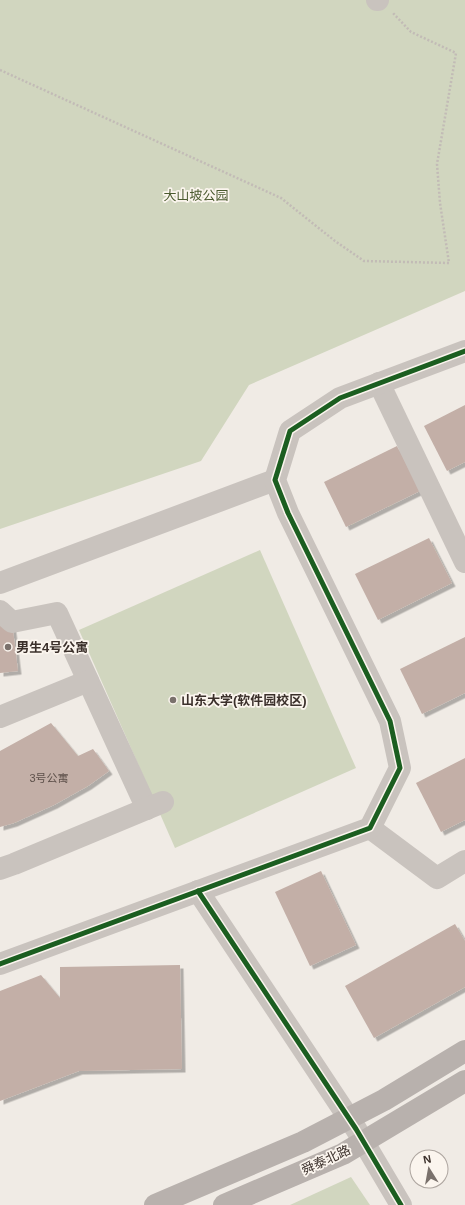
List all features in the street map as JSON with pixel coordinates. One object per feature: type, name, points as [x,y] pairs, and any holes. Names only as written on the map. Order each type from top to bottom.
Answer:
[{"type":"main road","points":[[155,1205],[303,1142],[356,1130],[384,1100],[465,1051]]},
{"type":"main road","name":"舜泰北路","points":[[224,1205],[343,1154],[356,1130],[465,1081]]},
{"type":"street","points":[[0,964],[370,828],[400,768],[390,721],[288,513],[275,480],[290,431],[340,398],[465,351]]},
{"type":"street","points":[[379,384],[465,562]]},
{"type":"street","points":[[0,583],[275,480]]},
{"type":"street","points":[[0,610],[12,622],[57,612],[88,681],[155,805],[0,869]]},
{"type":"street","points":[[0,717],[88,681]]},
{"type":"street","points":[[370,828],[437,878],[465,862]]},
{"type":"street","points":[[198,891],[356,1130],[401,1205]]},
{"type":"path","points":[[0,70],[281,198],[335,241],[364,261],[449,263],[440,203],[437,164],[456,53],[411,32],[396,15],[377,0]]},
{"type":"green space","name":"大山坡公园","points":[[0,0],[465,0],[465,291],[249,385],[201,461],[0,529]]},
{"type":"green space","points":[[260,550],[356,768],[175,848],[79,630]]},
{"type":"green space","points":[[351,1177],[370,1205],[290,1205]]},
{"type":"building","points":[[465,405],[465,462],[447,471],[424,426]]},
{"type":"building","points":[[397,446],[420,491],[346,527],[324,482]]},
{"type":"building","points":[[429,538],[452,583],[378,620],[355,574]]},
{"type":"building","name":"男生4号公寓","points":[[12,622],[18,671],[0,673],[0,624]]},
{"type":"building","points":[[465,637],[465,693],[422,714],[400,669]]},
{"type":"building","points":[[51,723],[78,756],[93,749],[109,771],[88,786],[54,805],[14,823],[0,827],[0,751]]},
{"type":"building","points":[[465,758],[465,820],[441,832],[416,783]]},
{"type":"building","points":[[321,871],[356,945],[310,966],[275,892]]},
{"type":"building","points":[[455,924],[465,941],[465,987],[374,1038],[345,986]]},
{"type":"building","points":[[180,965],[182,1069],[79,1071],[0,1101],[0,991],[41,975],[60,998],[60,967]]},
{"type":"cycle path","points":[[0,964],[370,828],[400,768],[390,721],[288,513],[275,480],[290,431],[340,398],[465,351]]},
{"type":"cycle path","points":[[198,891],[356,1129],[401,1205]]},
{"type":"place","name":"男生4号公寓","points":[[8,647]]},
{"type":"place","name":"山东大学(软件园校区)","points":[[173,700]]}]
